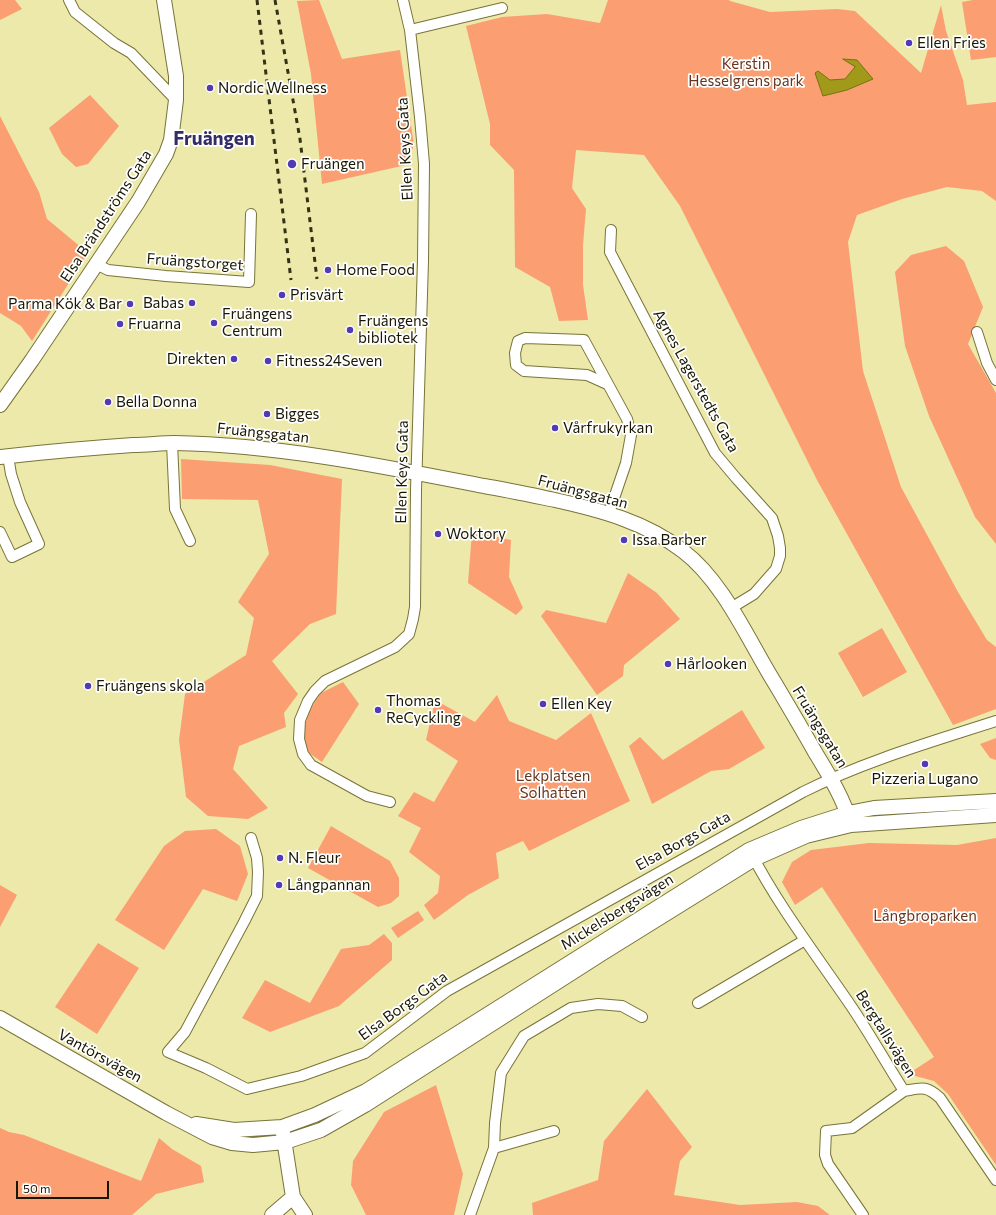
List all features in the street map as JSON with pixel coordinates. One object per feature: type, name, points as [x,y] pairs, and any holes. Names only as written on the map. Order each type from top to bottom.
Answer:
[{"type":"street","points":[[69,0],[75,12],[114,43],[131,53],[176,100]]},
{"type":"street","name":"Elsa Brändströms Gata","points":[[0,405],[138,202],[166,154],[171,140],[176,100],[176,76],[164,0]]},
{"type":"street","name":"Ellen Keys Gata","points":[[390,802],[367,796],[311,765],[303,754],[299,739],[300,720],[308,701],[315,691],[325,681],[395,647],[409,634],[415,607],[424,164],[410,30],[403,0]]},
{"type":"street","points":[[410,30],[502,8]]},
{"type":"street","name":"Fruängstorget","points":[[96,264],[108,270],[249,282],[251,214]]},
{"type":"street","name":"Agnes Lagerstedts Gata","points":[[611,230],[610,252],[715,453],[772,518],[778,536],[780,556],[776,569],[754,594],[731,608]]},
{"type":"street","points":[[977,332],[987,363],[996,380]]},
{"type":"street","points":[[607,384],[588,375],[524,371],[516,365],[515,353],[518,341],[525,338],[584,340],[627,420],[631,435],[626,463],[609,514]]},
{"type":"street","points":[[172,443],[175,508],[190,541]]},
{"type":"street","name":"Fruängsgatan","points":[[0,532],[12,557],[39,544],[20,502],[4,457],[112,446],[172,443],[224,445],[266,449],[417,472],[513,491],[624,519],[660,536],[684,551],[707,574],[731,608],[762,664],[831,778],[849,819]]},
{"type":"street","points":[[831,778],[894,754],[996,721]]},
{"type":"street","name":"Elsa Borgs Gata","points":[[251,838],[257,858],[257,896],[185,1032],[168,1052],[206,1068],[247,1089],[301,1076],[366,1053],[447,991],[775,807],[831,778]]},
{"type":"street","name":"Mickelsbergsvägen","points":[[849,819],[874,808],[996,801]]},
{"type":"street","name":"Mickelsbergsvägen","points":[[282,1127],[315,1115],[366,1091],[751,855],[801,828],[849,819],[996,815]]},
{"type":"street","name":"Mickelsbergsvägen","points":[[285,1142],[321,1130],[365,1105],[601,954],[751,855]]},
{"type":"street","name":"Bergtallsvägen","points":[[751,855],[767,883],[851,1007],[904,1091],[852,1128],[826,1132],[825,1155],[828,1164],[863,1215]]},
{"type":"street","points":[[698,1003],[805,940]]},
{"type":"street","points":[[470,1215],[494,1148],[495,1123],[501,1073],[524,1036],[571,1008],[598,1004],[622,1006],[642,1017]]},
{"type":"street","name":"Vantörsvägen","points":[[0,1018],[212,1137],[232,1143],[253,1145],[285,1142]]},
{"type":"street","points":[[904,1091],[921,1088],[932,1091],[940,1098],[996,1180]]},
{"type":"street","name":"Vantörsvägen","points":[[184,1122],[234,1130],[282,1127]]},
{"type":"street","points":[[282,1127],[293,1197],[305,1215]]},
{"type":"street","points":[[494,1148],[554,1131]]},
{"type":"street","points":[[272,1215],[293,1197]]},
{"type":"green space","points":[[0,0],[15,0],[22,9],[0,20]]},
{"type":"green space","points":[[319,0],[342,59],[400,50],[414,145],[406,165],[322,184],[311,74],[297,1]]},
{"type":"green space","name":"Kerstin Hesselgrens park","points":[[608,0],[729,0],[770,12],[837,9],[855,11],[921,73],[941,5],[946,31],[963,80],[967,105],[996,102],[996,201],[982,191],[947,187],[902,199],[857,215],[848,242],[863,371],[901,487],[958,592],[987,640],[996,647],[996,709],[953,725],[817,480],[680,206],[644,155],[576,150],[572,188],[586,209],[583,245],[583,285],[588,320],[559,321],[550,287],[515,267],[514,170],[490,145],[490,124],[466,26],[502,17],[547,14],[600,23]]},
{"type":"green space","points":[[973,0],[996,0],[996,57],[971,60],[962,2]]},
{"type":"green space","points":[[90,95],[119,126],[88,164],[76,167],[62,154],[49,128]]},
{"type":"green space","points":[[0,116],[39,192],[47,219],[88,253],[32,341],[21,326],[0,313]]},
{"type":"green space","points":[[946,246],[964,261],[983,307],[968,344],[996,393],[996,544],[975,517],[929,416],[905,346],[895,272],[911,255]]},
{"type":"green space","points":[[181,459],[270,465],[342,479],[336,614],[310,624],[272,661],[298,694],[284,713],[286,727],[239,746],[233,769],[268,808],[248,819],[208,816],[186,797],[179,740],[185,694],[246,655],[254,618],[238,602],[269,554],[258,500],[182,499]]},
{"type":"green space","points":[[472,532],[511,540],[509,577],[523,608],[516,615],[468,583]]},
{"type":"green space","points":[[628,573],[657,593],[680,619],[624,665],[623,676],[597,695],[541,616],[546,610],[606,623]]},
{"type":"green space","points":[[882,628],[907,672],[863,697],[838,653]]},
{"type":"green space","points":[[343,682],[359,704],[322,762],[309,753],[305,743],[305,725],[309,711],[321,693]]},
{"type":"green space","name":"Lekplatsen Solhatten","points":[[497,695],[509,721],[556,740],[591,713],[630,801],[529,851],[523,841],[496,853],[499,878],[468,895],[434,920],[424,905],[438,893],[440,876],[409,852],[421,828],[398,816],[414,792],[434,802],[458,761],[426,740],[435,700],[475,722]]},
{"type":"green space","points":[[742,710],[765,748],[729,769],[711,771],[652,804],[629,746],[640,737],[663,760]]},
{"type":"green space","points":[[996,738],[996,760],[990,758],[980,744]]},
{"type":"green space","points":[[331,826],[390,861],[399,878],[399,896],[391,903],[378,907],[308,868]]},
{"type":"green space","points":[[216,829],[240,846],[248,874],[237,901],[203,889],[164,950],[115,920],[164,846],[185,831]]},
{"type":"green space","name":"Långbroparken","points":[[996,838],[996,1165],[948,1094],[934,1081],[908,1074],[934,1057],[822,887],[795,905],[782,882],[792,862],[811,850],[869,843],[957,845]]},
{"type":"green space","points":[[0,885],[17,895],[0,927]]},
{"type":"green space","points":[[418,911],[424,920],[398,938],[391,928]]},
{"type":"green space","points":[[384,934],[392,943],[392,960],[339,1006],[270,1032],[242,1018],[265,980],[310,1003],[341,949],[369,945]]},
{"type":"green space","points":[[98,943],[139,968],[97,1034],[55,1007]]},
{"type":"green space","points":[[436,1085],[463,1174],[454,1215],[366,1215],[351,1185],[353,1161],[384,1112]]},
{"type":"green space","points":[[647,1089],[692,1147],[680,1161],[674,1195],[740,1205],[797,1202],[818,1206],[830,1215],[533,1215],[532,1203],[598,1180],[604,1141]]},
{"type":"green space","points":[[0,1128],[9,1132],[24,1135],[141,1181],[159,1138],[172,1149],[201,1166],[204,1182],[156,1194],[132,1215],[0,1215]]},
{"type":"shaded area","points":[[843,59],[857,60],[873,79],[847,90],[823,96],[815,73],[818,71],[830,80],[845,79],[855,67]]},
{"type":"railway","points":[[257,0],[291,280]]},
{"type":"railway","points":[[275,0],[300,139],[317,279]]},
{"type":"place","name":"Ellen Fries","points":[[909,43]]},
{"type":"place","name":"Nordic Wellness","points":[[210,88]]},
{"type":"place","name":"Fruängen","points":[[292,164]]},
{"type":"place","name":"Home Food","points":[[328,270]]},
{"type":"place","name":"Prisvärt","points":[[282,295]]},
{"type":"place","name":"Babas","points":[[192,303]]},
{"type":"place","name":"Parma Kök & Bar","points":[[130,304]]},
{"type":"place","name":"Fruängens Centrum","points":[[214,323]]},
{"type":"place","name":"Fruarna","points":[[120,324]]},
{"type":"place","name":"Fruängens bibliotek","points":[[350,330]]},
{"type":"place","name":"Direkten","points":[[234,359]]},
{"type":"place","name":"Fitness24Seven","points":[[268,361]]},
{"type":"place","name":"Bella Donna","points":[[108,402]]},
{"type":"place","name":"Bigges","points":[[267,414]]},
{"type":"place","name":"Vårfrukyrkan","points":[[555,428]]},
{"type":"place","name":"Woktory","points":[[438,534]]},
{"type":"place","name":"Issa Barber","points":[[624,540]]},
{"type":"place","name":"Hårlooken","points":[[668,664]]},
{"type":"place","name":"Fruängens skola","points":[[88,686]]},
{"type":"place","name":"Ellen Key","points":[[543,704]]},
{"type":"place","name":"Thomas ReCyckling","points":[[378,710]]},
{"type":"place","name":"Pizzeria Lugano","points":[[925,764]]},
{"type":"place","name":"N. Fleur","points":[[280,858]]},
{"type":"place","name":"Långpannan","points":[[279,885]]},
{"type":"district","name":"Fruängen","points":[[214,139]]}]
